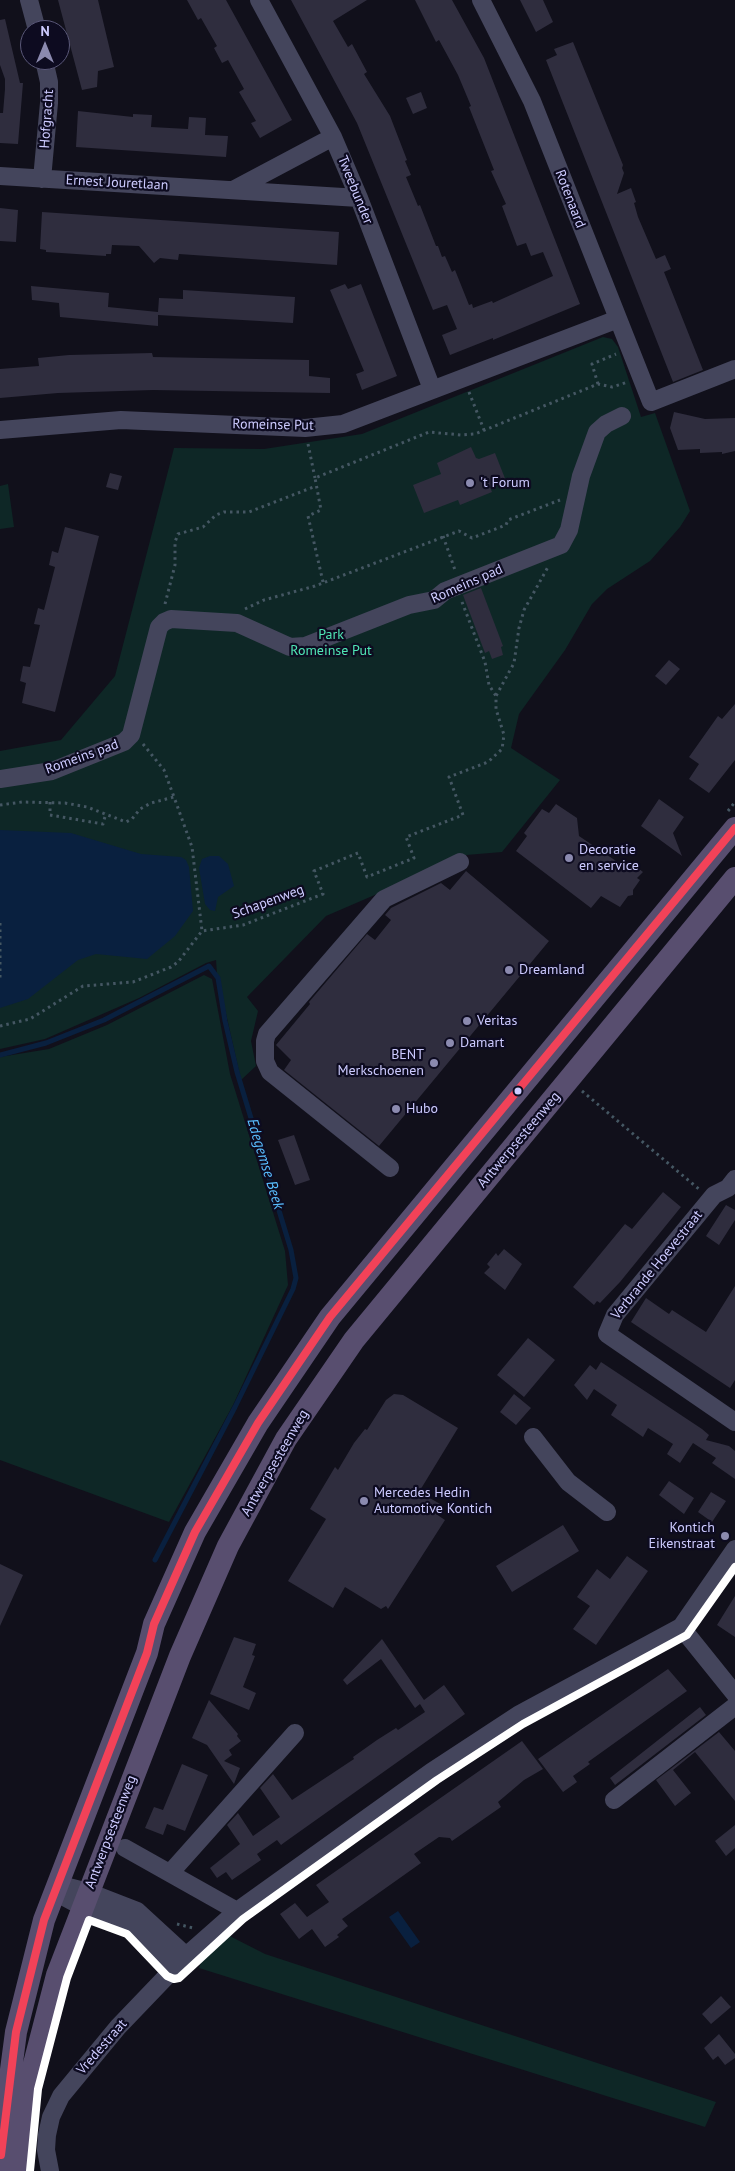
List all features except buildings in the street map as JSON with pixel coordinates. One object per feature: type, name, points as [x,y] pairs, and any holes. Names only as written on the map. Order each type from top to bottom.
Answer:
[{"type":"main road","name":"Antwerpsesteenweg","points":[[8,2162],[16,2032],[36,1948],[56,1888],[147,1653],[154,1624],[195,1532],[258,1424],[330,1317],[735,828]]},
{"type":"main road","name":"Antwerpsesteenweg","points":[[8,2162],[50,1998],[85,1899],[180,1656],[224,1555],[286,1439],[354,1340],[735,878]]},
{"type":"street","points":[[29,0],[34,20]]},
{"type":"street","name":"Tweebunder","points":[[259,0],[333,137],[359,198],[432,389]]},
{"type":"street","name":"Rotenaard","points":[[481,0],[532,101],[629,349],[652,402],[735,370]]},
{"type":"street","name":"Hofgracht","points":[[42,179],[49,103],[49,82],[46,70]]},
{"type":"street","points":[[235,190],[333,137]]},
{"type":"street","name":"Ernest Jouretlaan","points":[[0,176],[359,198]]},
{"type":"street","name":"Romeinse Put","points":[[0,430],[121,420],[305,428],[343,424],[618,319]]},
{"type":"street","points":[[560,545],[569,530],[581,476],[597,432],[606,424],[622,416]]},
{"type":"street","name":"Romeins pad","points":[[0,779],[52,771],[96,755],[124,742],[131,735],[159,627],[171,619],[237,623],[290,648],[305,646],[409,605],[434,600],[445,591],[560,545]]},
{"type":"street","points":[[390,1168],[270,1072],[265,1061],[265,1041],[267,1034],[384,899],[460,862]]},
{"type":"street","points":[[712,1197],[728,1188],[735,1179]]},
{"type":"street","name":"Verbrande Hoevestraat","points":[[712,1197],[615,1315],[607,1334],[735,1422]]},
{"type":"street","points":[[533,1437],[568,1482],[607,1512]]},
{"type":"street","name":"Vredestraat","points":[[50,2171],[46,2150],[50,2117],[61,2096],[118,2027],[186,1956],[237,1911],[431,1772],[518,1715],[681,1627],[735,1549]]},
{"type":"street","points":[[681,1627],[735,1694]]},
{"type":"street","points":[[614,1800],[735,1706]]},
{"type":"street","points":[[171,1872],[295,1733]]},
{"type":"street","points":[[125,1848],[171,1872],[237,1911]]},
{"type":"street","points":[[56,1888],[85,1899],[133,1925],[174,1969]]},
{"type":"street","points":[[85,1899],[137,1911],[186,1956]]},
{"type":"path","points":[[598,384],[592,364],[629,349]]},
{"type":"path","points":[[463,378],[484,430]]},
{"type":"path","points":[[315,478],[430,432],[461,435],[484,430],[598,384],[612,387],[641,378]]},
{"type":"path","points":[[305,428],[321,510],[308,516],[323,582]]},
{"type":"path","points":[[164,622],[164,605],[175,565],[175,542],[178,534],[203,527],[216,515],[224,512],[249,512],[316,486]]},
{"type":"path","points":[[237,623],[246,609],[264,600],[323,582],[459,531],[472,538],[506,525],[508,520],[577,494]]},
{"type":"path","points":[[443,536],[458,586],[485,662],[490,690],[496,696],[514,662],[519,628],[528,602],[560,545]]},
{"type":"path","name":"Schapenweg","points":[[203,930],[220,929],[255,921],[323,894],[314,871],[358,853],[367,877],[414,858],[406,837],[463,815],[448,777],[488,762],[502,749],[504,736],[496,709],[496,696]]},
{"type":"path","points":[[0,1026],[30,1019],[83,986],[133,982],[171,966],[178,962],[203,930],[192,847],[174,797],[164,770],[140,740],[131,735]]},
{"type":"path","points":[[0,805],[50,802],[88,807],[126,822],[132,819],[140,809],[151,803],[174,797]]},
{"type":"path","points":[[50,802],[50,814],[103,824],[106,813]]},
{"type":"path","points":[[0,923],[0,978]]},
{"type":"path","points":[[577,1096],[588,1083]]},
{"type":"path","points":[[582,1090],[712,1197]]},
{"type":"green space","name":"Park Romeinse Put","points":[[603,337],[612,339],[618,347],[641,417],[655,413],[690,511],[680,527],[650,561],[607,589],[592,604],[565,650],[519,714],[511,748],[560,780],[502,852],[454,856],[421,875],[326,916],[247,997],[258,1011],[251,1041],[256,1066],[241,1080],[217,974],[216,960],[206,963],[139,998],[45,1039],[0,1049],[0,751],[61,740],[115,676],[174,448],[264,449],[362,434]]},
{"type":"green space","points":[[8,484],[14,527],[0,529],[0,486]]},
{"type":"green space","points":[[204,975],[212,979],[230,1074],[285,1251],[288,1285],[233,1405],[169,1522],[0,1460],[0,1057],[49,1049],[107,1025]]},
{"type":"green space","points":[[214,1928],[265,1954],[716,2102],[705,2127],[199,1968]]},
{"type":"water","points":[[0,830],[71,833],[141,854],[181,857],[186,860],[189,867],[193,911],[175,936],[147,959],[96,954],[78,960],[28,999],[0,1008]]},
{"type":"water","points":[[210,856],[219,856],[228,864],[234,886],[218,897],[215,911],[210,910],[205,904],[199,868],[202,859]]},
{"type":"water","points":[[398,1911],[420,1942],[411,1948],[389,1917]]},
{"type":"waterway","name":"Edegemse Beek","points":[[0,1055],[46,1043],[104,1020],[209,966],[218,978],[225,1021],[237,1072],[291,1250],[296,1278],[293,1289],[235,1407],[155,1560]]},
{"type":"transit line","points":[[1,2155],[16,2032],[44,1920],[147,1653],[154,1624],[195,1532],[258,1423],[330,1317],[735,828]]},
{"type":"transit line","points":[[30,2171],[38,2089],[67,1978],[89,1920],[127,1934],[167,1976],[174,1979],[179,1978],[243,1919],[437,1780],[523,1724],[687,1635],[735,1567]]},
{"type":"place","name":"'t Forum","points":[[470,483]]},
{"type":"place","name":"Decoratie en service","points":[[569,858]]},
{"type":"place","name":"Dreamland","points":[[509,970]]},
{"type":"place","name":"Veritas","points":[[467,1021]]},
{"type":"place","name":"Damart","points":[[450,1043]]},
{"type":"place","name":"BENT Merkschoenen","points":[[434,1063]]},
{"type":"place","name":"Hubo","points":[[396,1109]]},
{"type":"place","name":"Mercedes Hedin Automotive Kontich","points":[[364,1501]]},
{"type":"place","name":"Kontich Eikenstraat","points":[[725,1536]]}]
